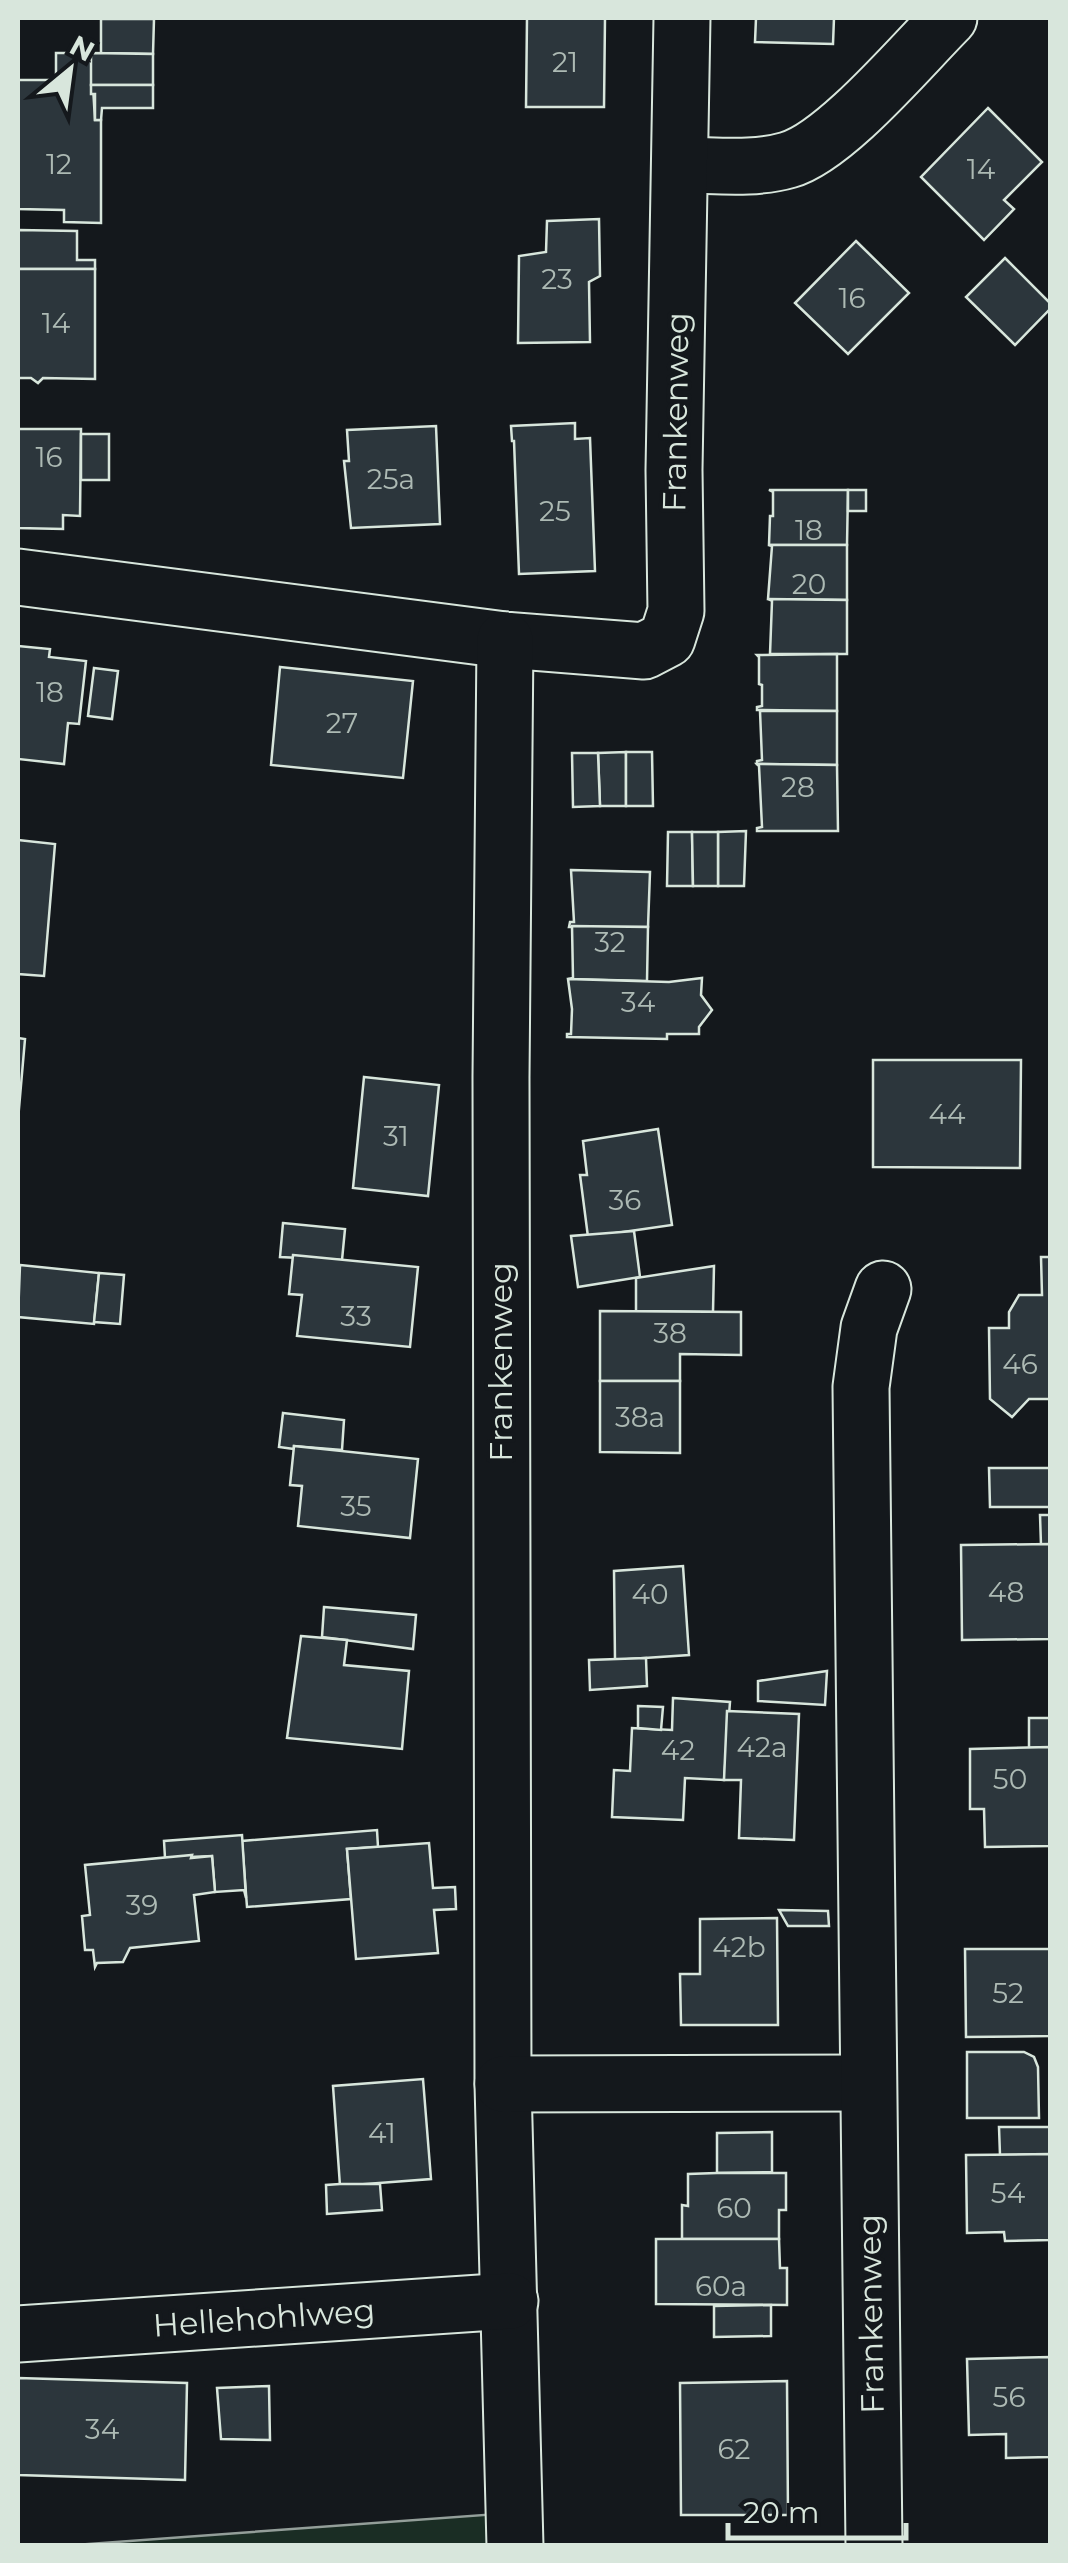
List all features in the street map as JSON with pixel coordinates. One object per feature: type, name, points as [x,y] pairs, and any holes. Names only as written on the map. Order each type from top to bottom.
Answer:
[{"type":"street","name":"Frankenweg","points":[[18,577],[505,640],[644,651],[667,639],[676,611],[674,470],[682,18]]},
{"type":"street","points":[[680,166],[768,164],[804,154],[842,126],[949,18]]},
{"type":"street","name":"Frankenweg","points":[[505,640],[501,1077],[503,2084],[515,2546]]},
{"type":"street","name":"Frankenweg","points":[[874,2546],[860,1387],[870,1328],[882,1289]]},
{"type":"street","points":[[503,2084],[867,2084]]},
{"type":"street","name":"Hellehohlweg","points":[[18,2334],[510,2301]]},
{"type":"green space","points":[[497,2514],[498,2545],[75,2545]]},
{"type":"building","points":[[527,18],[605,18],[604,107],[526,107]]},
{"type":"building","points":[[756,18],[834,18],[833,44],[755,42]]},
{"type":"building","points":[[101,19],[154,19],[153,54],[101,53]]},
{"type":"building","points":[[56,53],[91,53],[95,120],[101,120],[101,223],[64,222],[64,210],[18,209],[18,80],[56,80]]},
{"type":"building","points":[[91,53],[153,54],[153,85],[91,85]]},
{"type":"building","points":[[91,85],[153,85],[153,108],[102,108],[101,120],[95,120]]},
{"type":"building","points":[[988,108],[1042,162],[1004,200],[1014,209],[984,240],[921,177]]},
{"type":"building","points":[[599,219],[600,276],[589,282],[590,342],[518,343],[519,256],[546,252],[547,221]]},
{"type":"building","points":[[18,230],[77,231],[77,260],[95,260],[95,269],[18,269]]},
{"type":"building","points":[[856,241],[909,293],[848,354],[795,303]]},
{"type":"building","points":[[1005,258],[1050,303],[1050,309],[1015,345],[966,297]]},
{"type":"building","points":[[18,269],[95,269],[95,379],[43,378],[38,383],[31,378],[18,378]]},
{"type":"building","points":[[575,423],[575,439],[590,438],[595,571],[519,574],[511,426]]},
{"type":"building","points":[[436,426],[440,524],[351,528],[344,461],[349,461],[347,430]]},
{"type":"building","points":[[18,429],[81,429],[80,516],[63,515],[63,529],[18,528]]},
{"type":"building","points":[[81,434],[109,434],[109,480],[81,480]]},
{"type":"building","points":[[769,490],[848,490],[847,545],[769,545],[773,492]]},
{"type":"building","points":[[848,490],[866,490],[866,511],[848,511]]},
{"type":"building","points":[[769,545],[847,545],[847,600],[768,599],[772,546]]},
{"type":"building","points":[[768,599],[847,600],[847,654],[770,654],[772,601]]},
{"type":"building","points":[[18,646],[50,649],[49,657],[86,661],[79,724],[68,723],[64,764],[18,759]]},
{"type":"building","points":[[837,654],[837,711],[757,710],[762,706],[762,685],[757,655]]},
{"type":"building","points":[[280,667],[413,681],[403,778],[271,765]]},
{"type":"building","points":[[94,668],[118,671],[112,719],[88,716]]},
{"type":"building","points":[[760,711],[837,711],[837,765],[757,764],[762,760]]},
{"type":"building","points":[[626,752],[626,806],[600,806],[598,753]]},
{"type":"building","points":[[626,752],[652,752],[653,806],[626,806]]},
{"type":"building","points":[[572,753],[598,753],[600,806],[573,807]]},
{"type":"building","points":[[757,764],[837,765],[838,831],[757,831],[762,827]]},
{"type":"building","points":[[746,831],[744,886],[718,886],[718,832]]},
{"type":"building","points":[[668,832],[692,832],[693,886],[667,886]]},
{"type":"building","points":[[692,832],[718,832],[718,886],[693,886]]},
{"type":"building","points":[[18,840],[55,844],[44,976],[18,974]]},
{"type":"building","points":[[571,870],[650,872],[648,927],[569,927],[574,922]]},
{"type":"building","points":[[572,926],[648,927],[647,981],[568,979],[573,978]]},
{"type":"building","points":[[702,978],[701,995],[712,1010],[699,1027],[699,1034],[667,1034],[667,1039],[567,1037],[571,1034],[572,1009],[568,979],[669,982]]},
{"type":"building","points":[[18,1038],[25,1039],[18,1120]]},
{"type":"building","points":[[873,1060],[1021,1060],[1020,1168],[873,1167]]},
{"type":"building","points":[[364,1077],[439,1085],[428,1196],[353,1188]]},
{"type":"building","points":[[658,1129],[672,1225],[588,1237],[580,1175],[587,1175],[583,1141]]},
{"type":"building","points":[[283,1223],[345,1229],[342,1260],[280,1257]]},
{"type":"building","points":[[634,1231],[640,1277],[578,1287],[571,1236]]},
{"type":"building","points":[[293,1255],[418,1267],[410,1347],[297,1336],[302,1295],[289,1294]]},
{"type":"building","points":[[1041,1257],[1050,1257],[1050,1399],[1029,1399],[1012,1417],[990,1399],[989,1328],[1009,1328],[1009,1312],[1019,1295],[1042,1295]]},
{"type":"building","points":[[20,1265],[99,1273],[94,1324],[18,1317]]},
{"type":"building","points":[[714,1266],[713,1312],[636,1311],[636,1278]]},
{"type":"building","points":[[99,1273],[124,1275],[120,1324],[94,1322]]},
{"type":"building","points":[[600,1311],[741,1312],[741,1355],[680,1354],[680,1381],[600,1381]]},
{"type":"building","points":[[600,1381],[680,1381],[680,1453],[600,1452]]},
{"type":"building","points":[[283,1413],[344,1420],[342,1450],[279,1447]]},
{"type":"building","points":[[294,1446],[418,1459],[410,1538],[298,1526],[302,1486],[290,1485]]},
{"type":"building","points":[[989,1468],[1050,1468],[1050,1507],[990,1507]]},
{"type":"building","points":[[1040,1515],[1050,1515],[1050,1544],[1041,1545]]},
{"type":"building","points":[[1050,1544],[1050,1639],[962,1640],[961,1545]]},
{"type":"building","points":[[683,1566],[689,1655],[615,1660],[614,1571]]},
{"type":"building","points":[[324,1607],[416,1615],[413,1649],[322,1637]]},
{"type":"building","points":[[301,1636],[347,1640],[344,1665],[409,1671],[402,1749],[287,1738]]},
{"type":"building","points":[[646,1658],[647,1686],[590,1690],[589,1660]]},
{"type":"building","points":[[827,1671],[825,1705],[758,1701],[758,1681]]},
{"type":"building","points":[[673,1698],[730,1702],[724,1780],[685,1778],[683,1820],[612,1817],[614,1770],[630,1771],[632,1728],[672,1730]]},
{"type":"building","points":[[638,1706],[663,1707],[661,1730],[638,1728]]},
{"type":"building","points":[[727,1711],[799,1714],[794,1840],[739,1838],[741,1780],[724,1780]]},
{"type":"building","points":[[1029,1718],[1050,1718],[1050,1747],[1029,1748]]},
{"type":"building","points":[[1050,1747],[1050,1846],[985,1847],[984,1809],[970,1809],[970,1749]]},
{"type":"building","points":[[377,1830],[378,1847],[347,1849],[351,1899],[247,1907],[242,1841]]},
{"type":"building","points":[[242,1835],[246,1898],[244,1890],[215,1892],[212,1856],[165,1858],[164,1841]]},
{"type":"building","points":[[429,1843],[433,1888],[455,1887],[456,1909],[434,1910],[438,1953],[356,1959],[347,1849]]},
{"type":"building","points":[[192,1855],[191,1858],[212,1856],[215,1892],[194,1895],[199,1941],[130,1948],[123,1962],[97,1963],[95,1967],[93,1950],[85,1950],[82,1916],[90,1915],[85,1865]]},
{"type":"building","points":[[779,1910],[828,1911],[829,1926],[788,1926]]},
{"type":"building","points":[[777,1918],[778,2025],[681,2025],[680,1974],[700,1974],[700,1919]]},
{"type":"building","points":[[965,1949],[1050,1949],[1050,2036],[966,2037]]},
{"type":"building","points":[[967,2052],[1024,2052],[1034,2057],[1038,2067],[1039,2118],[967,2118]]},
{"type":"building","points":[[423,2079],[431,2179],[340,2186],[333,2086]]},
{"type":"building","points":[[999,2127],[1050,2127],[1050,2154],[1000,2155]]},
{"type":"building","points":[[772,2132],[772,2172],[717,2173],[717,2133]]},
{"type":"building","points":[[1050,2154],[1050,2240],[1005,2241],[1004,2232],[967,2233],[966,2155]]},
{"type":"building","points":[[786,2173],[786,2210],[779,2210],[779,2239],[682,2239],[682,2205],[688,2206],[688,2174]]},
{"type":"building","points":[[380,2184],[382,2210],[327,2214],[326,2185]]},
{"type":"building","points":[[656,2239],[779,2239],[780,2268],[787,2268],[787,2305],[656,2304]]},
{"type":"building","points":[[771,2305],[771,2336],[714,2337],[714,2306]]},
{"type":"building","points":[[1050,2357],[1050,2457],[1006,2458],[1006,2434],[969,2435],[967,2359]]},
{"type":"building","points":[[18,2378],[187,2383],[185,2480],[18,2475]]},
{"type":"building","points":[[787,2381],[788,2515],[681,2515],[680,2383]]},
{"type":"building","points":[[269,2386],[270,2440],[221,2439],[217,2388]]}]
